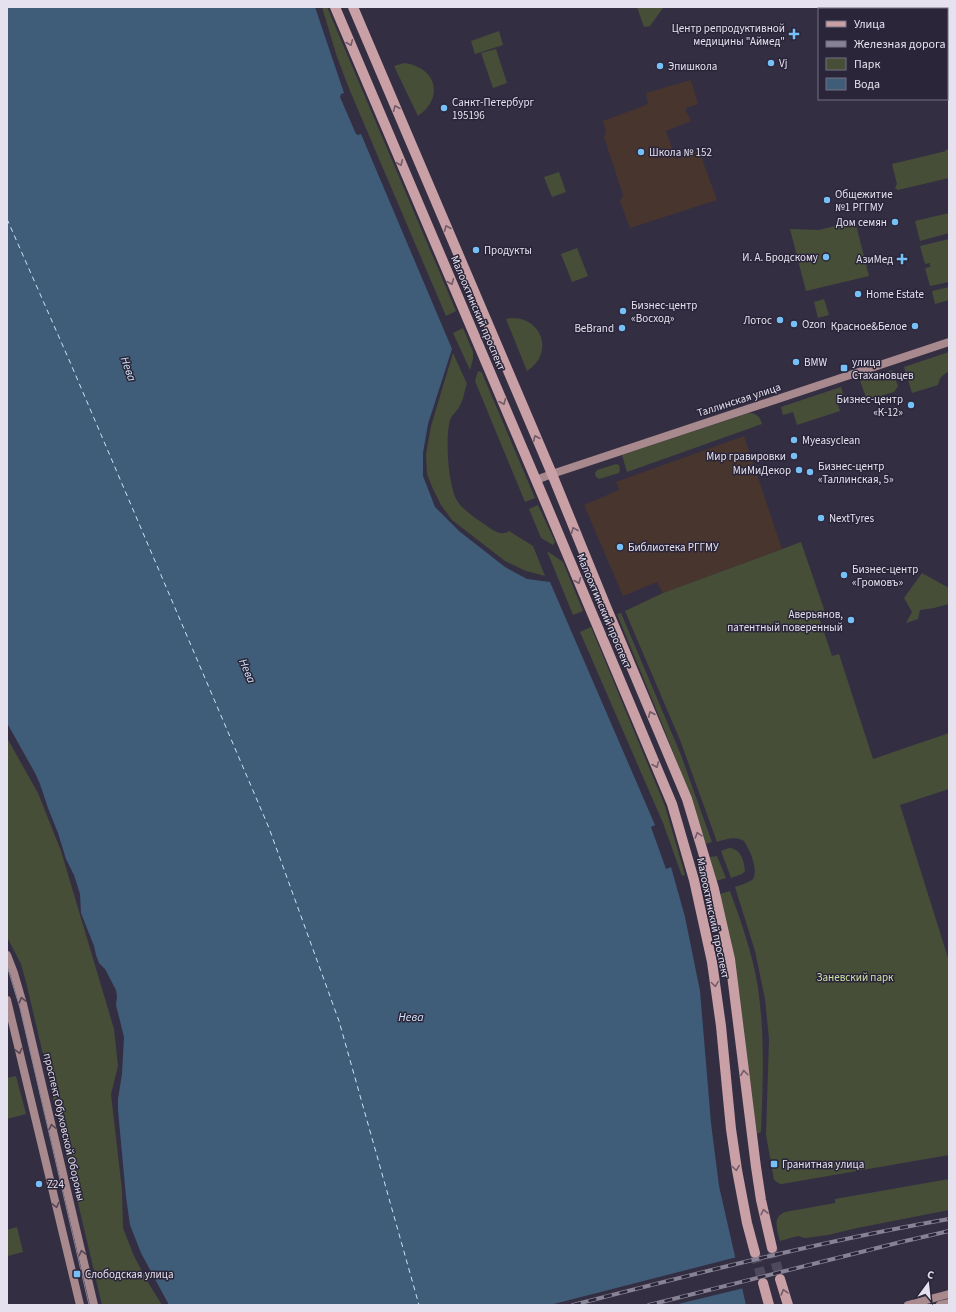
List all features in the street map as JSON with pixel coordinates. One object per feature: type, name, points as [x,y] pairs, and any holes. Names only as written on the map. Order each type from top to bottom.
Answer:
[{"type":"main road","name":"Малоохтинский проспект","points":[[335,7],[672,804],[694,880],[712,962],[721,1026],[731,1129],[737,1170],[742,1199],[755,1253]]},
{"type":"main road","name":"Малоохтинский проспект","points":[[353,7],[552,474],[687,799],[714,889],[730,959],[756,1167],[761,1200],[772,1248]]},
{"type":"main road","name":"Таллинская улица","points":[[536,480],[949,342]]},
{"type":"main road","name":"проспект Обуховской Обороны","points":[[7,955],[23,1004],[94,1305]]},
{"type":"main road","points":[[7,1000],[80,1305]]},
{"type":"main road","points":[[780,1279],[788,1305]]},
{"type":"main road","points":[[763,1283],[769,1305]]},
{"type":"main road","points":[[908,1305],[949,1294]]},
{"type":"main road","points":[[940,1305],[949,1303]]},
{"type":"shaded area","name":"Школа № 152","points":[[691,80],[698,104],[686,108],[691,121],[666,131],[676,159],[699,151],[717,200],[630,228],[620,201],[623,195],[604,137],[606,131],[603,121],[646,105],[648,103],[646,93]]},
{"type":"shaded area","points":[[744,436],[782,549],[663,593],[657,582],[623,596],[584,505],[619,490],[616,482]]},
{"type":"green space","points":[[322,7],[327,7],[456,311],[446,316],[350,91],[337,57]]},
{"type":"green space","points":[[637,7],[663,8],[650,26],[644,27]]},
{"type":"green space","points":[[499,31],[503,45],[475,54],[471,41]]},
{"type":"green space","points":[[496,49],[507,83],[493,88],[481,53]]},
{"type":"green space","points":[[404,63],[423,70],[430,77],[433,84],[434,92],[432,100],[418,116],[394,66]]},
{"type":"green space","points":[[949,149],[949,178],[898,190],[895,188],[897,184],[892,164]]},
{"type":"green space","points":[[559,172],[566,192],[552,197],[544,177]]},
{"type":"green space","points":[[949,213],[949,233],[920,241],[915,221]]},
{"type":"green space","points":[[855,221],[869,276],[806,291],[790,229],[819,230]]},
{"type":"green space","points":[[949,239],[949,282],[930,286],[925,268],[930,267],[930,263],[925,264],[920,246]]},
{"type":"green space","points":[[577,248],[588,276],[572,282],[561,254]]},
{"type":"green space","points":[[949,287],[949,300],[935,304],[932,291]]},
{"type":"green space","points":[[824,299],[829,315],[818,318],[814,302]]},
{"type":"green space","points":[[512,318],[523,320],[531,324],[537,330],[541,338],[542,347],[540,356],[535,364],[527,371],[506,319]]},
{"type":"green space","points":[[463,328],[473,352],[470,370],[453,333]]},
{"type":"green space","points":[[949,352],[949,372],[942,377],[938,385],[912,393],[904,367]]},
{"type":"green space","points":[[453,353],[467,384],[461,403],[451,418],[448,428],[448,462],[455,495],[463,508],[496,532],[506,533],[509,531],[533,546],[545,576],[526,571],[505,561],[452,520],[441,505],[433,489],[427,474],[426,454],[431,426]]},
{"type":"green space","points":[[892,370],[898,386],[894,392],[867,400],[860,381]]},
{"type":"green space","points":[[478,371],[482,373],[535,498],[525,502],[475,381]]},
{"type":"green space","points":[[841,387],[844,396],[836,399],[840,411],[797,425],[793,412],[783,415],[781,407]]},
{"type":"green space","points":[[749,413],[758,416],[762,424],[627,472],[622,455]]},
{"type":"green space","points":[[616,464],[619,465],[619,473],[599,479],[596,477],[595,473],[597,470]]},
{"type":"green space","points":[[538,505],[555,542],[553,545],[541,538],[529,509]]},
{"type":"green space","name":"Заневский парк","points":[[801,542],[825,612],[818,614],[832,656],[839,654],[873,759],[949,733],[949,789],[900,805],[949,961],[949,1155],[780,1184],[774,1180],[766,1135],[769,1039],[765,999],[755,951],[735,887],[752,880],[755,872],[753,860],[744,841],[741,839],[734,838],[717,842],[680,740],[625,611],[663,593]]},
{"type":"green space","points":[[547,551],[563,562],[583,611],[573,615]]},
{"type":"green space","points":[[922,573],[949,588],[949,604],[920,610],[918,619],[906,623],[912,612],[904,598]]},
{"type":"green space","points":[[621,613],[681,755],[712,842],[706,844],[675,757],[617,614]]},
{"type":"green space","points":[[591,627],[665,806],[685,875],[682,876],[663,823],[580,632]]},
{"type":"green space","points":[[7,738],[38,793],[61,851],[114,1029],[118,1066],[111,1094],[122,1190],[123,1228],[134,1256],[162,1305],[102,1305],[26,982],[21,964],[7,937]]},
{"type":"green space","points":[[729,848],[736,850],[739,853],[744,863],[745,871],[742,874],[731,878],[721,851]]},
{"type":"green space","points":[[717,856],[726,878],[716,881],[710,857]]},
{"type":"green space","points":[[730,891],[750,951],[758,988],[762,1024],[763,1060],[761,1132],[757,1134],[720,894]]},
{"type":"green space","points":[[16,1076],[26,1114],[7,1119],[7,1078]]},
{"type":"green space","points":[[949,1179],[949,1210],[828,1235],[805,1238],[798,1236],[780,1241],[776,1224],[778,1217],[785,1212],[835,1203],[835,1199]]},
{"type":"green space","points":[[17,1227],[23,1252],[8,1256],[7,1230]]},
{"type":"water","name":"Нева","points":[[7,7],[315,7],[344,93],[341,94],[340,97],[356,134],[361,134],[452,349],[428,424],[423,453],[423,476],[435,507],[459,531],[505,567],[527,579],[550,582],[655,825],[651,827],[666,869],[671,867],[685,917],[700,991],[711,1123],[719,1186],[746,1305],[169,1305],[141,1253],[130,1225],[118,1110],[124,1037],[116,1005],[116,990],[105,969],[99,963],[96,955],[81,913],[80,894],[74,875],[66,859],[40,784],[7,723]]},
{"type":"pier","points":[[737,1257],[744,1288],[674,1305],[550,1305]]},
{"type":"ferry route","points":[[7,219],[70,362],[269,828],[339,1021],[419,1305]]},
{"type":"tunnel","points":[[772,1248],[780,1279]]},
{"type":"tunnel","points":[[755,1253],[763,1283]]},
{"type":"tram line","points":[[7,966],[20,1008],[89,1305]]},
{"type":"railway","points":[[573,1305],[807,1247],[949,1219]]},
{"type":"railway","points":[[649,1305],[949,1231]]},
{"type":"place","name":"Центр репродуктивной медицины \"Аймед\"","points":[[794,34]]},
{"type":"place","name":"Vj","points":[[771,63]]},
{"type":"place","name":"Эпишкола","points":[[660,66]]},
{"type":"place","name":"Санкт-Петербург 195196","points":[[444,108]]},
{"type":"place","name":"Школа № 152","points":[[641,152]]},
{"type":"place","name":"Общежитие №1 РГГМУ","points":[[827,200]]},
{"type":"place","name":"Дом семян","points":[[895,222]]},
{"type":"place","name":"Продукты","points":[[476,250]]},
{"type":"place","name":"И. А. Бродскому","points":[[826,257]]},
{"type":"place","name":"АзиМед","points":[[902,259]]},
{"type":"place","name":"Home Estate","points":[[858,294]]},
{"type":"place","name":"Бизнес-центр «Восход»","points":[[623,311]]},
{"type":"place","name":"Лотос","points":[[780,320]]},
{"type":"place","name":"Ozon","points":[[794,324]]},
{"type":"place","name":"Красное&Белое","points":[[915,326]]},
{"type":"place","name":"BeBrand","points":[[622,328]]},
{"type":"place","name":"BMW","points":[[796,362]]},
{"type":"place","name":"улица Стахановцев","points":[[844,368]]},
{"type":"place","name":"Бизнес-центр «К-12»","points":[[911,405]]},
{"type":"place","name":"Myeasyclean","points":[[794,440]]},
{"type":"place","name":"Мир гравировки","points":[[794,456]]},
{"type":"place","name":"МиМиДекор","points":[[799,470]]},
{"type":"place","name":"Бизнес-центр «Таллинская, 5»","points":[[810,472]]},
{"type":"place","name":"NextTyres","points":[[821,518]]},
{"type":"place","name":"Библиотека РГГМУ","points":[[620,547]]},
{"type":"place","name":"Бизнес-центр «Громовъ»","points":[[844,575]]},
{"type":"place","name":"Аверьянов, патентный поверенный","points":[[851,620]]},
{"type":"place","name":"Гранитная улица","points":[[774,1164]]},
{"type":"place","name":"Z24","points":[[39,1184]]},
{"type":"place","name":"Слободская улица","points":[[77,1274]]}]
